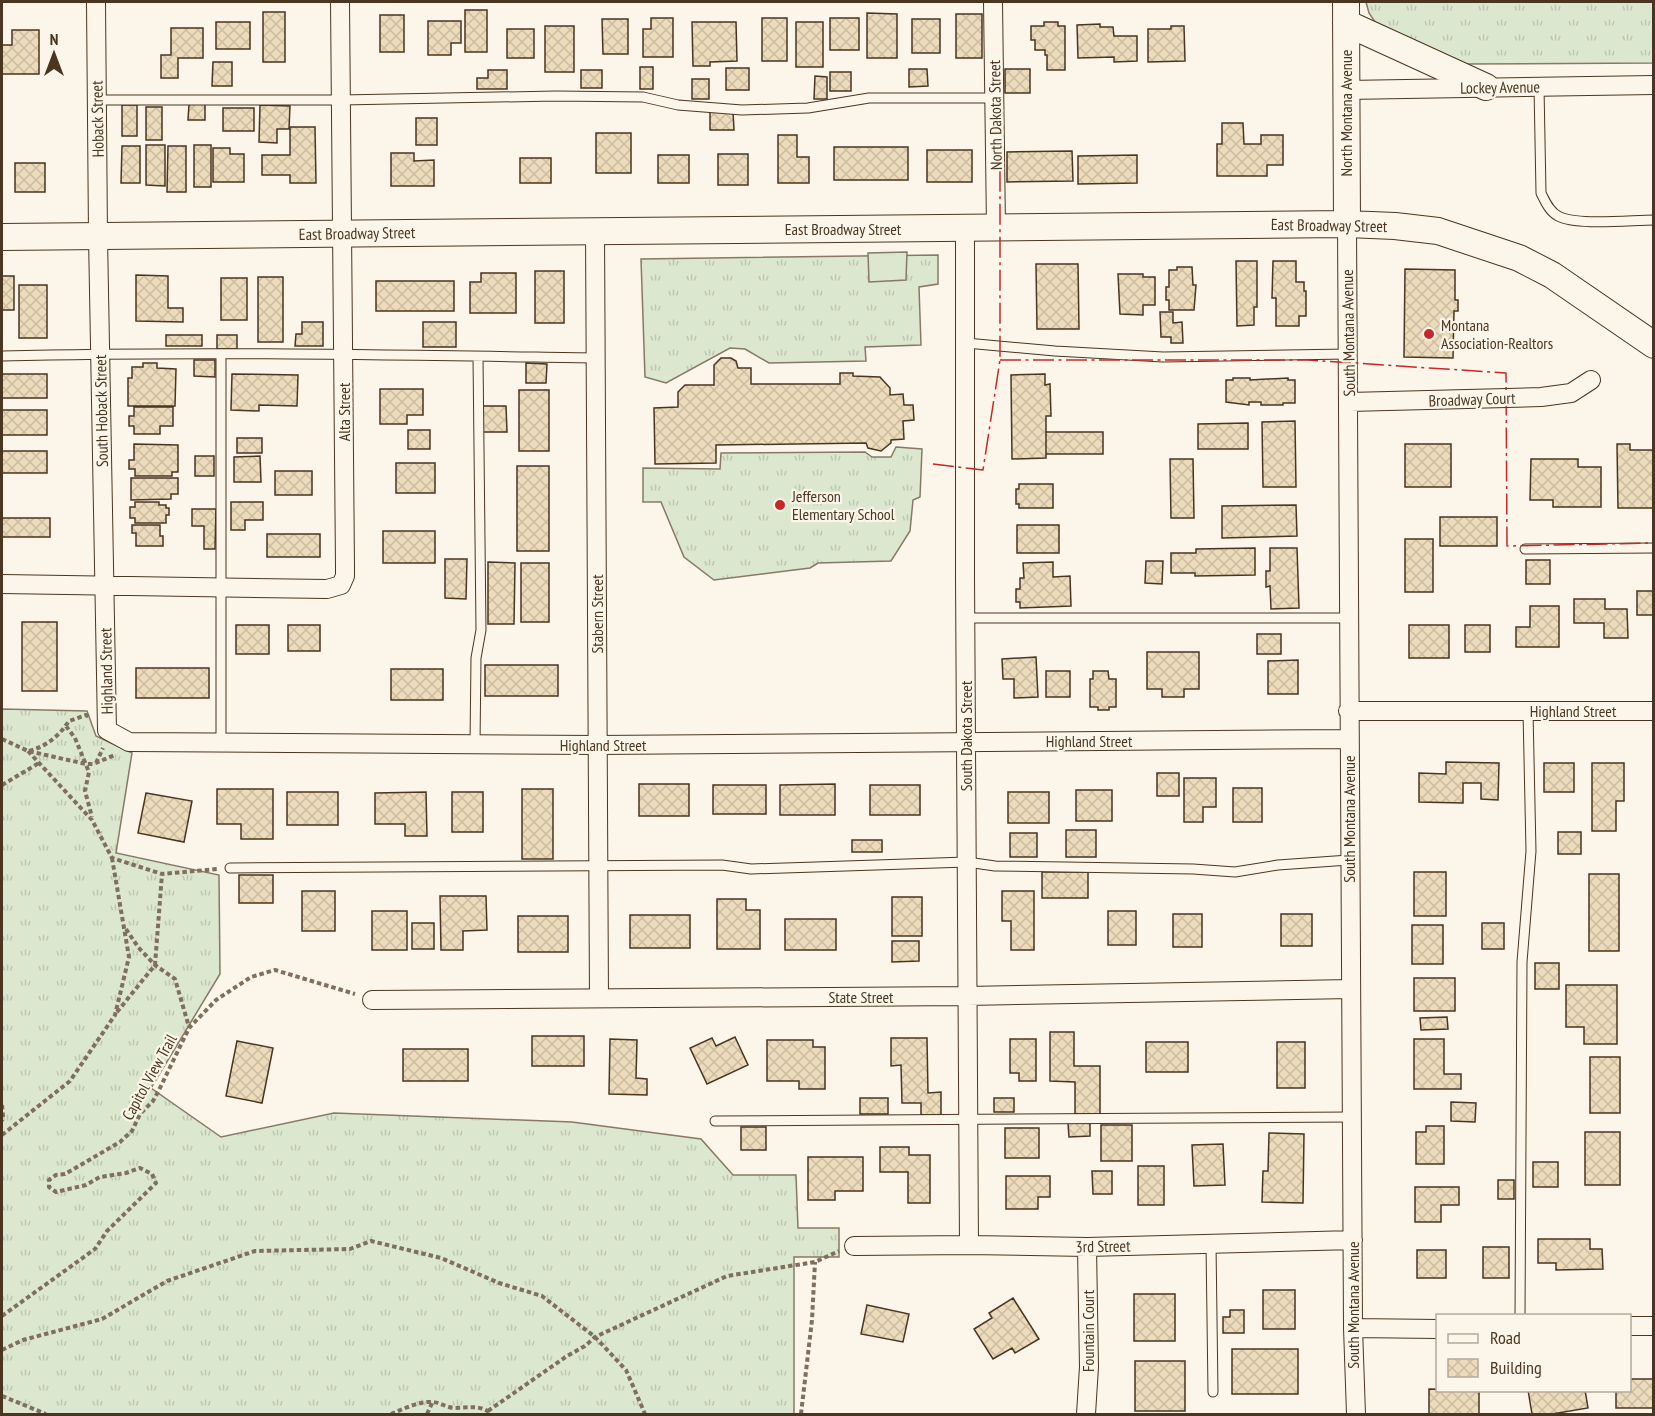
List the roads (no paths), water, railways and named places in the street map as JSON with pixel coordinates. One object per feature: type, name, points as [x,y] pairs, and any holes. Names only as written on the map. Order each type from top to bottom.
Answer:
[{"type":"street","name":"Hoback Street","points":[[96,2],[98,236]]},
{"type":"street","name":"Alta Street","points":[[104,586],[327,589],[341,585],[345,576],[340,2]]},
{"type":"street","name":"North Dakota Street","points":[[993,2],[996,228]]},
{"type":"street","points":[[1346,12],[1485,87]]},
{"type":"street","name":"North Montana Avenue","points":[[1346,12],[1347,224]]},
{"type":"street","name":"Lockey Avenue","points":[[1346,90],[1653,85]]},
{"type":"street","name":"East Broadway Street","points":[[2,237],[1347,224],[1395,226],[1438,231],[1519,258],[1552,275],[1653,345]]},
{"type":"street","name":"South Montana Avenue","points":[[1347,224],[1348,739],[1353,1328],[1356,1414]]},
{"type":"street","name":"South Dakota Street","points":[[965,228],[969,1245]]},
{"type":"street","name":"Stabern Street","points":[[596,230],[598,998]]},
{"type":"street","name":"South Hoback Street","points":[[98,236],[104,586]]},
{"type":"street","name":"Broadway Court","points":[[1349,402],[1541,397],[1571,393],[1591,380]]},
{"type":"street","points":[[2,584],[104,586]]},
{"type":"street","name":"Highland Street","points":[[104,586],[107,730],[129,742],[598,745],[1348,739]]},
{"type":"street","name":"Highland Street","points":[[1348,711],[1653,711]]},
{"type":"street","name":"State Street","points":[[372,1000],[967,996],[1350,989]]},
{"type":"street","name":"3rd Street","points":[[854,1246],[1087,1247],[1353,1240]]},
{"type":"street","name":"Fountain Court","points":[[1086,1414],[1089,1367],[1087,1247]]},
{"type":"street","points":[[1631,1326],[1653,1326]]},
{"type":"street","points":[[1353,1328],[1436,1329]]},
{"type":"lane","points":[[1539,87],[1541,193],[1547,207],[1556,215],[1571,221],[1653,220]]},
{"type":"lane","points":[[97,100],[643,97],[678,105],[742,110],[808,108],[869,98],[995,98]]},
{"type":"lane","points":[[966,343],[1163,357],[1348,354]]},
{"type":"lane","points":[[221,354],[221,742]]},
{"type":"lane","points":[[2,356],[344,354],[595,358]]},
{"type":"lane","points":[[475,744],[476,658],[482,630],[478,357]]},
{"type":"lane","points":[[1525,549],[1653,548]]},
{"type":"lane","points":[[965,618],[1348,618]]},
{"type":"lane","points":[[1520,1314],[1522,962],[1531,851],[1528,711]]},
{"type":"lane","points":[[230,868],[722,865],[751,869],[967,862],[995,867],[1193,869],[1235,872],[1278,865],[1349,860]]},
{"type":"lane","points":[[715,1121],[1352,1117]]},
{"type":"lane","points":[[1211,1244],[1213,1392]]},
{"type":"place","name":"Montana Association-Realtors","points":[[1429,334]]},
{"type":"place","name":"Jefferson Elementary School","points":[[780,505]]}]
